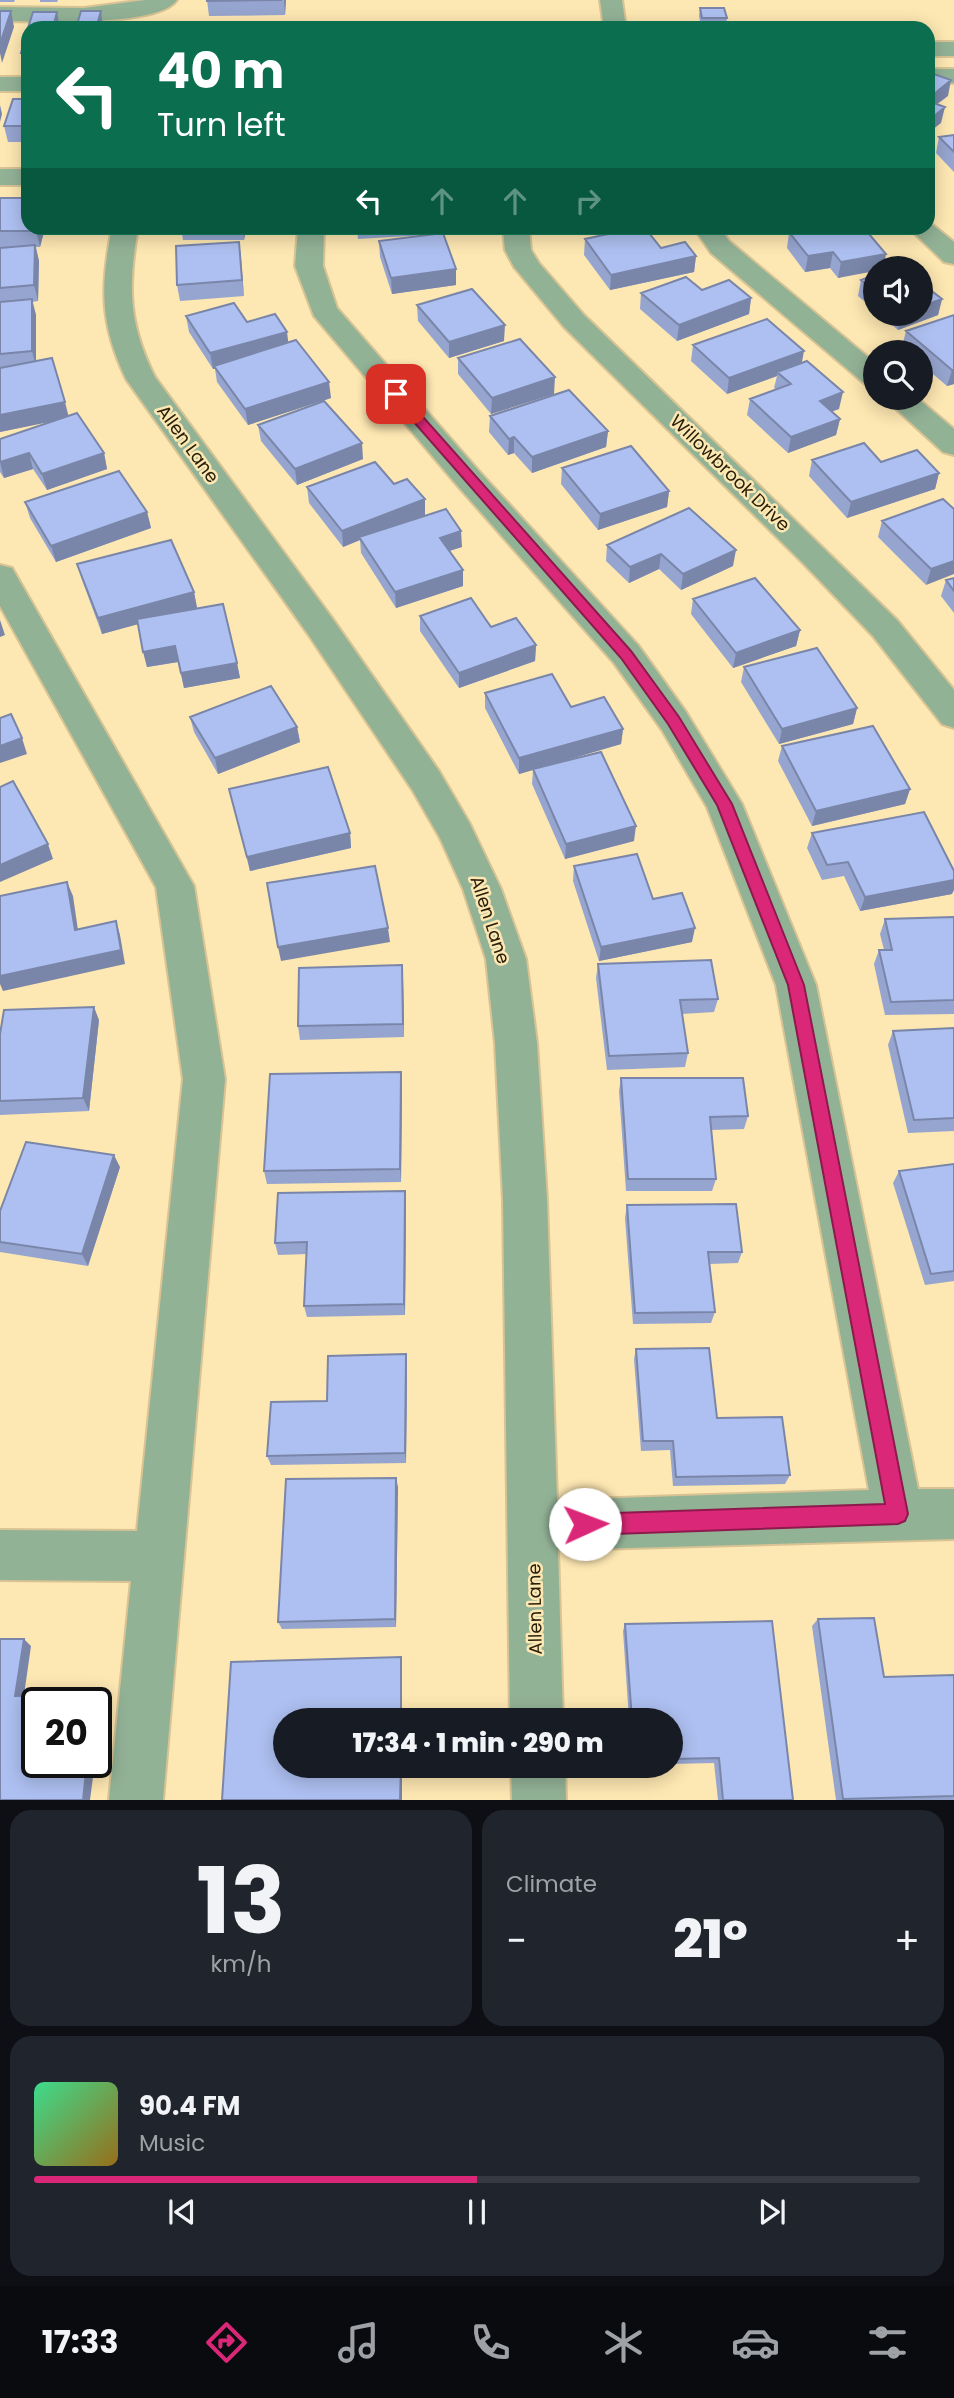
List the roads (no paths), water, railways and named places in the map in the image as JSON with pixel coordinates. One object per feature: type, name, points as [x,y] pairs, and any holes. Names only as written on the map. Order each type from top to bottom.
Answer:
[{"type":"street","points":[[0,14],[123,13],[145,9],[166,0]]},
{"type":"street","points":[[611,0],[614,21]]},
{"type":"street","points":[[935,49],[954,49]]},
{"type":"street","points":[[935,76],[954,76]]},
{"type":"street","points":[[0,85],[21,84]]},
{"type":"street","points":[[0,177],[21,177]]},
{"type":"street","name":"Allen Lane","points":[[124,235],[116,276],[118,322],[124,348],[141,379],[320,626],[426,780],[457,834],[482,889],[506,960],[516,1043],[525,1200],[537,1708]]},
{"type":"street","points":[[311,235],[309,266],[324,310],[467,477],[626,654],[674,721],[724,804],[796,985],[898,1514]]},
{"type":"street","name":"Willowbrook Drive","points":[[517,235],[519,250],[541,284],[574,321],[885,628],[954,715]]},
{"type":"street","points":[[710,235],[720,247],[863,368]]},
{"type":"street","points":[[930,235],[954,256]]},
{"type":"street","points":[[913,410],[954,445]]},
{"type":"street","points":[[0,576],[175,886],[204,1079],[136,1800]]},
{"type":"street","points":[[533,1526],[954,1514]]},
{"type":"street","points":[[0,1555],[159,1556]]},
{"type":"street","points":[[538,1778],[539,1800]]}]
